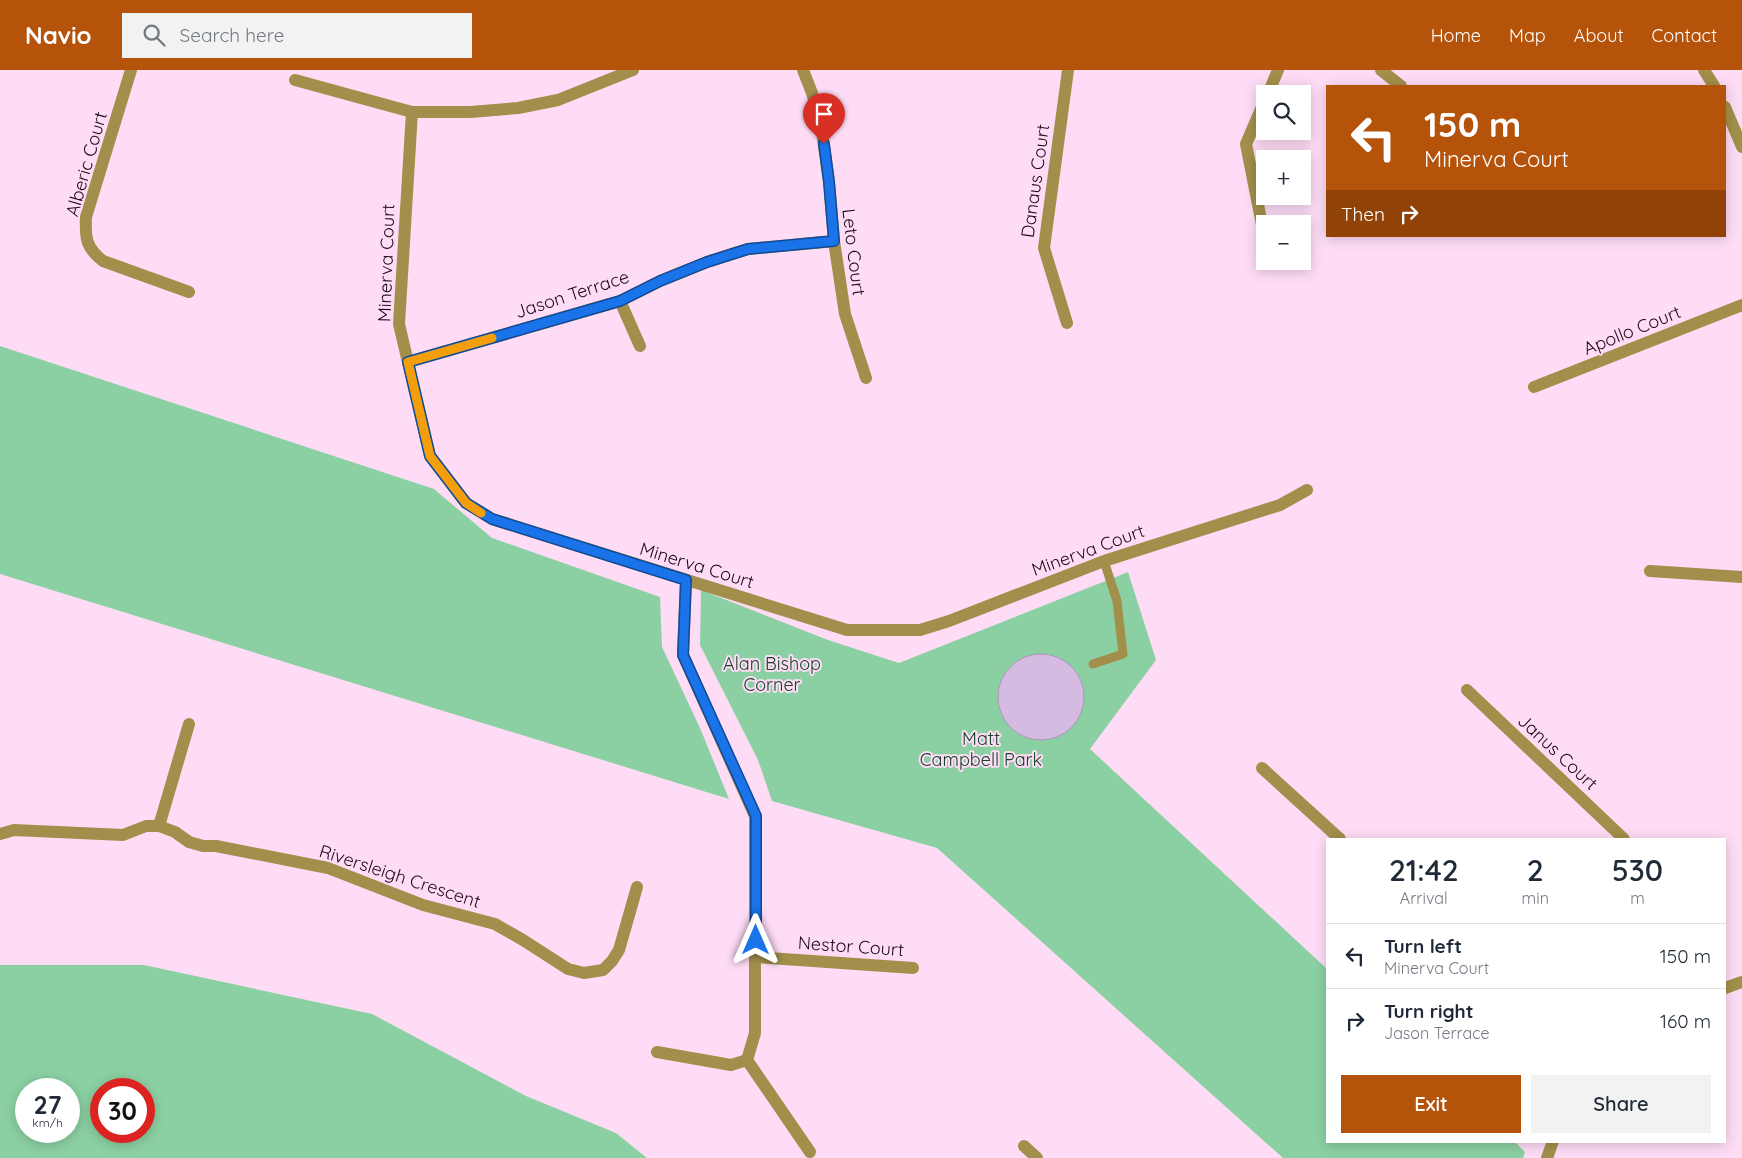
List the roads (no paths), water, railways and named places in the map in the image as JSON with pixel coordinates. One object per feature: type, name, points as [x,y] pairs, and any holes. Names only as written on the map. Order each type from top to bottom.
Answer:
[{"type":"street","name":"Alberic Court","points":[[131,70],[86,217],[87,244],[94,254],[103,261],[189,292]]},
{"type":"street","points":[[295,80],[412,112],[470,112],[518,108],[558,100],[633,70]]},
{"type":"street","name":"Leto Court","points":[[803,70],[821,125],[829,182],[834,241],[845,314],[866,378]]},
{"type":"street","name":"Danaus Court","points":[[1067,324],[1044,248],[1068,70]]},
{"type":"street","points":[[1272,85],[1278,70]]},
{"type":"street","points":[[1381,70],[1400,85]]},
{"type":"street","points":[[1704,70],[1713,85]]},
{"type":"street","points":[[1726,108],[1742,147]]},
{"type":"street","name":"Minerva Court","points":[[412,112],[399,324],[430,456],[466,503],[492,519],[847,630],[920,630],[1104,561],[1280,506],[1307,490]]},
{"type":"street","points":[[1256,121],[1246,144],[1260,215]]},
{"type":"street","name":"Jason Terrace","points":[[408,362],[620,301],[660,281],[707,262],[748,249],[834,241]]},
{"type":"street","points":[[620,301],[640,346]]},
{"type":"street","name":"Apollo Court","points":[[1534,387],[1742,305]]},
{"type":"street","points":[[1650,571],[1742,577]]},
{"type":"street","points":[[686,580],[683,655],[756,816],[755,1033],[747,1060]]},
{"type":"street","name":"Janus Court","points":[[1467,690],[1623,838]]},
{"type":"street","points":[[0,834],[14,830],[123,835],[146,826],[158,826],[189,724]]},
{"type":"street","points":[[1262,768],[1339,838]]},
{"type":"street","name":"Riversleigh Crescent","points":[[158,826],[175,832],[189,842],[203,846],[216,846],[328,868],[423,905],[495,924],[568,969],[584,973],[603,970],[612,962],[618,950],[637,887]]},
{"type":"street","name":"Nestor Court","points":[[756,957],[912,968]]},
{"type":"street","points":[[1726,988],[1742,982]]},
{"type":"street","points":[[657,1052],[730,1065],[747,1060]]},
{"type":"street","points":[[747,1060],[810,1152]]},
{"type":"street","points":[[1547,1158],[1552,1143]]},
{"type":"street","points":[[1024,1146],[1037,1158]]},
{"type":"lane","points":[[1093,664],[1123,654],[1117,601],[1104,561]]},
{"type":"park label","name":"Alan Bishop Corner","points":[[772,673]]},
{"type":"park label","name":"Matt Campbell Park","points":[[981,748]]}]
